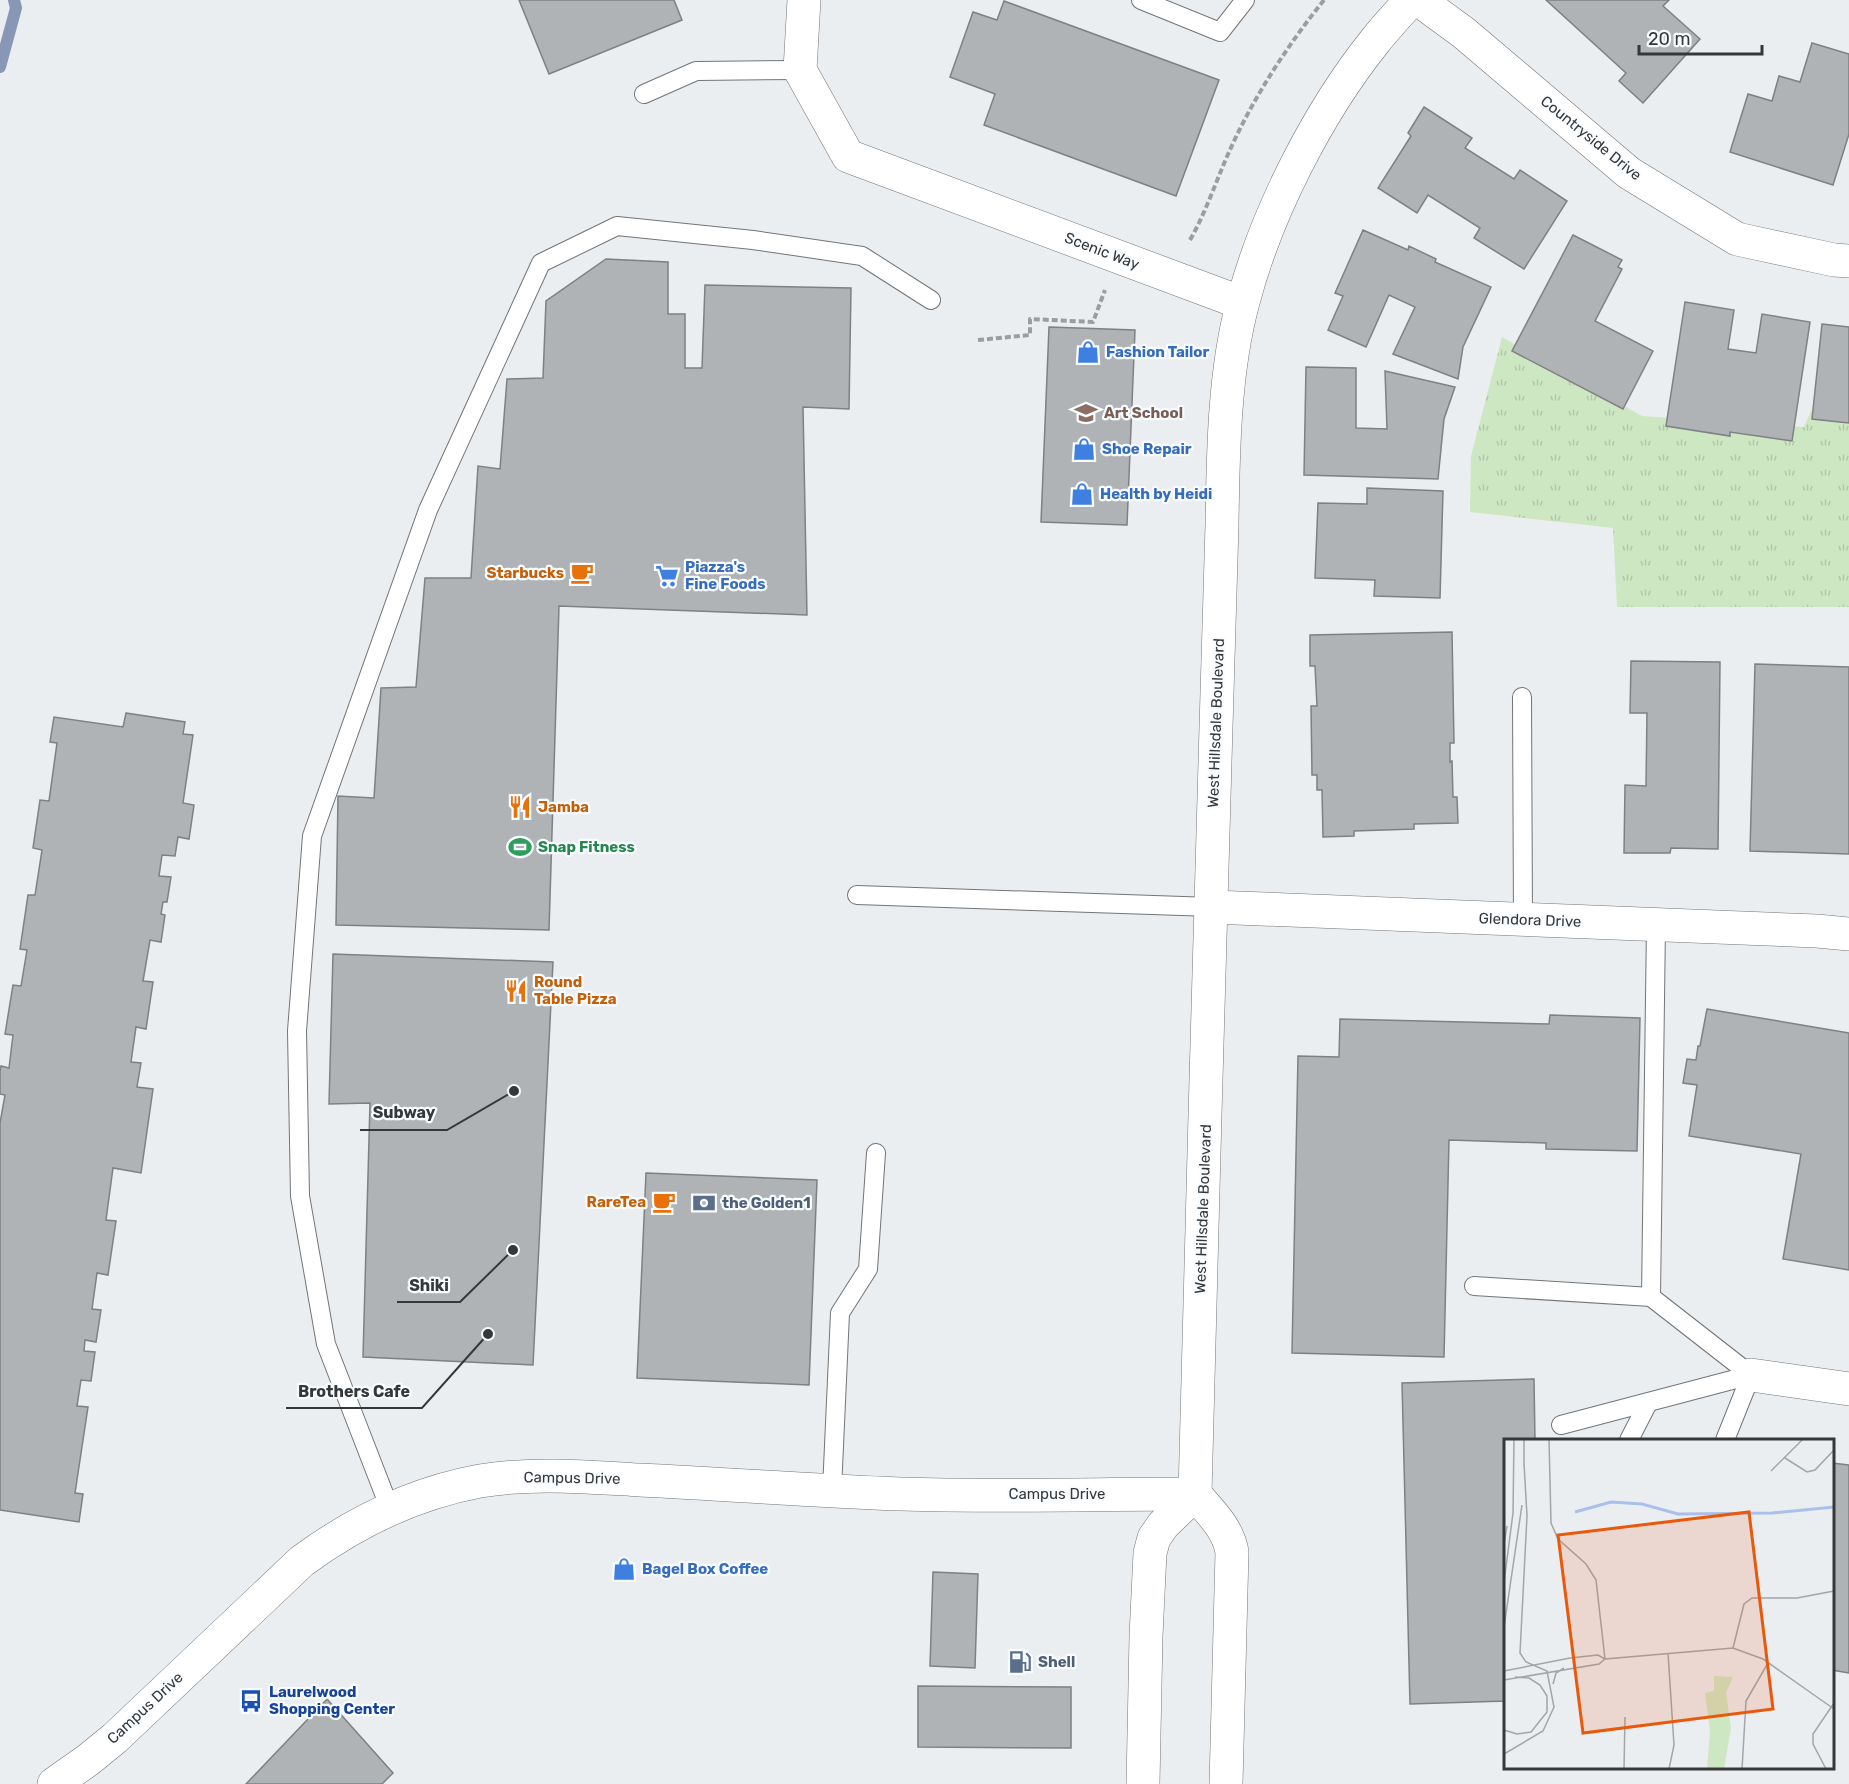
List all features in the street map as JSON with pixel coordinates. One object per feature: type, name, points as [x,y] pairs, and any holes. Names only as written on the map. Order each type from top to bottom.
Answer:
[{"type":"street","points":[[800,70],[804,0]]},
{"type":"street","name":"West Hillsdale Boulevard","points":[[1195,1494],[1222,486],[1231,366],[1242,303],[1282,193],[1311,138],[1342,87],[1374,41],[1411,0]]},
{"type":"street","name":"Countryside Drive","points":[[1419,0],[1464,33],[1629,173],[1737,239],[1834,260],[1849,261]]},
{"type":"street","name":"Scenic Way","points":[[800,70],[848,156],[1242,303]]},
{"type":"street","name":"Glendora Drive","points":[[1212,908],[1849,934]]},
{"type":"street","points":[[1751,1375],[1849,1389]]},
{"type":"street","name":"Campus Drive","points":[[54,1784],[115,1738],[302,1561],[327,1542],[357,1524],[390,1509],[453,1487],[482,1481],[551,1476],[914,1494],[1195,1494]]},
{"type":"street","points":[[1143,1784],[1150,1553],[1154,1538],[1163,1525],[1195,1494],[1225,1530],[1232,1551],[1226,1784]]},
{"type":"lane","points":[[1141,0],[1220,32],[1245,0]]},
{"type":"lane","points":[[644,94],[696,71],[800,70]]},
{"type":"lane","points":[[390,1509],[326,1344],[300,1196],[297,1031],[312,836],[428,510],[542,263],[617,226],[753,240],[862,256],[931,300]]},
{"type":"lane","points":[[1522,697],[1523,920]]},
{"type":"lane","points":[[857,895],[1212,908]]},
{"type":"lane","points":[[1651,1297],[1656,925]]},
{"type":"lane","points":[[832,1490],[840,1312],[868,1269],[876,1153]]},
{"type":"lane","points":[[1474,1286],[1651,1297],[1751,1375]]},
{"type":"lane","points":[[1561,1425],[1751,1375]]},
{"type":"lane","points":[[1725,1439],[1751,1375]]},
{"type":"lane","points":[[1630,1439],[1648,1402]]},
{"type":"path","points":[[1190,240],[1201,222],[1229,151],[1261,92],[1304,25],[1324,0]]},
{"type":"path","points":[[978,340],[1030,335],[1030,319],[1093,322],[1118,257]]},
{"type":"green space","points":[[1502,337],[1642,416],[1804,427],[1811,411],[1849,411],[1849,607],[1617,607],[1613,528],[1470,512],[1471,456]]},
{"type":"building","points":[[519,0],[674,0],[682,20],[549,74]]},
{"type":"building","points":[[1546,0],[1669,0],[1663,6],[1700,39],[1643,103],[1619,81],[1626,73]]},
{"type":"building","points":[[1004,1],[1219,80],[1176,196],[984,125],[995,94],[950,77],[973,12],[997,20]]},
{"type":"building","points":[[1812,43],[1849,54],[1849,134],[1833,185],[1730,152],[1748,94],[1772,101],[1779,76],[1800,82]]},
{"type":"building","points":[[1424,107],[1472,138],[1465,148],[1514,179],[1520,170],[1567,201],[1524,269],[1474,238],[1480,228],[1428,195],[1417,213],[1378,188],[1411,136],[1408,133]]},
{"type":"building","points":[[1363,230],[1408,250],[1409,246],[1436,259],[1435,262],[1491,287],[1463,347],[1458,379],[1393,354],[1415,307],[1389,295],[1366,347],[1328,330],[1343,296],[1335,293]]},
{"type":"building","points":[[1573,235],[1622,260],[1618,267],[1622,269],[1595,321],[1653,351],[1623,409],[1512,351]]},
{"type":"building","points":[[606,259],[668,262],[668,314],[685,314],[685,368],[702,368],[705,285],[851,288],[849,409],[803,407],[807,615],[559,606],[549,930],[336,925],[338,796],[374,798],[381,688],[416,687],[425,578],[471,578],[478,466],[500,469],[507,379],[543,378],[546,301]]},
{"type":"building","points":[[1685,302],[1734,310],[1728,349],[1756,353],[1762,314],[1810,322],[1792,441],[1730,432],[1730,436],[1666,426]]},
{"type":"building","points":[[1822,324],[1849,327],[1849,423],[1812,419]]},
{"type":"building","points":[[1049,327],[1135,330],[1127,525],[1041,522]]},
{"type":"building","points":[[1306,367],[1356,368],[1356,428],[1387,429],[1385,371],[1455,387],[1444,419],[1438,479],[1304,475]]},
{"type":"building","points":[[1367,488],[1443,491],[1440,598],[1374,596],[1375,580],[1315,578],[1318,503],[1367,504]]},
{"type":"building","points":[[1452,632],[1454,743],[1450,743],[1450,762],[1452,761],[1453,797],[1457,797],[1458,823],[1414,824],[1414,829],[1354,831],[1354,836],[1323,837],[1322,790],[1317,790],[1317,775],[1312,775],[1311,706],[1317,706],[1315,666],[1310,666],[1310,635]]},
{"type":"building","points":[[1631,661],[1720,662],[1718,849],[1671,848],[1670,853],[1624,853],[1625,785],[1646,786],[1647,713],[1630,713]]},
{"type":"building","points":[[1755,664],[1849,667],[1849,854],[1750,851]]},
{"type":"building","points":[[126,713],[185,722],[183,734],[193,735],[183,803],[194,805],[189,839],[178,837],[175,856],[162,855],[159,876],[171,877],[167,902],[163,902],[161,914],[165,915],[161,942],[150,940],[143,981],[153,982],[146,1029],[136,1027],[131,1062],[141,1063],[137,1087],[153,1089],[141,1173],[113,1168],[106,1220],[116,1221],[108,1275],[97,1273],[92,1309],[101,1310],[96,1342],[85,1340],[84,1351],[95,1352],[91,1381],[81,1380],[77,1406],[88,1407],[75,1493],[83,1494],[79,1522],[0,1510],[0,1123],[5,1095],[0,1094],[0,1071],[1,1066],[9,1068],[13,1035],[5,1034],[13,985],[21,986],[27,950],[20,949],[28,895],[35,895],[42,850],[33,848],[40,800],[49,801],[57,743],[50,742],[54,717],[123,727]]},
{"type":"building","points":[[333,954],[553,962],[533,1365],[363,1357],[370,1103],[329,1104]]},
{"type":"building","points":[[1707,1009],[1849,1033],[1849,1270],[1783,1259],[1801,1154],[1689,1136],[1697,1085],[1683,1083],[1687,1059],[1696,1060]]},
{"type":"building","points":[[1550,1015],[1640,1018],[1637,1151],[1546,1149],[1546,1143],[1449,1140],[1444,1357],[1292,1353],[1298,1056],[1339,1057],[1340,1019],[1549,1024]]},
{"type":"building","points":[[646,1173],[817,1180],[809,1385],[637,1378]]},
{"type":"building","points":[[1534,1379],[1535,1439],[1504,1439],[1504,1701],[1410,1704],[1402,1383]]},
{"type":"building","points":[[1834,1463],[1849,1465],[1849,1673],[1834,1670]]},
{"type":"building","points":[[933,1572],[978,1574],[975,1668],[930,1666]]},
{"type":"building","points":[[918,1686],[1071,1687],[1071,1748],[918,1747]]},
{"type":"building","points":[[327,1699],[393,1773],[382,1784],[246,1784]]},
{"type":"waterway","points":[[0,67],[16,8],[14,0]]},
{"type":"place","name":"Fashion Tailor","points":[[1088,352]]},
{"type":"place","name":"Art School","points":[[1086,413]]},
{"type":"place","name":"Shoe Repair","points":[[1084,449]]},
{"type":"place","name":"Health by Heidi","points":[[1082,494]]},
{"type":"place","name":"Starbucks","points":[[582,573]]},
{"type":"place","name":"Piazza's Fine Foods","points":[[667,576]]},
{"type":"place","name":"Jamba","points":[[520,807]]},
{"type":"place","name":"Snap Fitness","points":[[520,847]]},
{"type":"place","name":"Round Table Pizza","points":[[516,991]]},
{"type":"place","name":"Subway","points":[[514,1091]]},
{"type":"place","name":"RareTea","points":[[664,1202]]},
{"type":"place","name":"the Golden1","points":[[704,1203]]},
{"type":"place","name":"Shiki","points":[[513,1250]]},
{"type":"place","name":"Brothers Cafe","points":[[488,1334]]},
{"type":"place","name":"Bagel Box Coffee","points":[[624,1569]]},
{"type":"place","name":"Shell","points":[[1020,1662]]},
{"type":"place","name":"Laurelwood Shopping Center","points":[[251,1701]]}]
